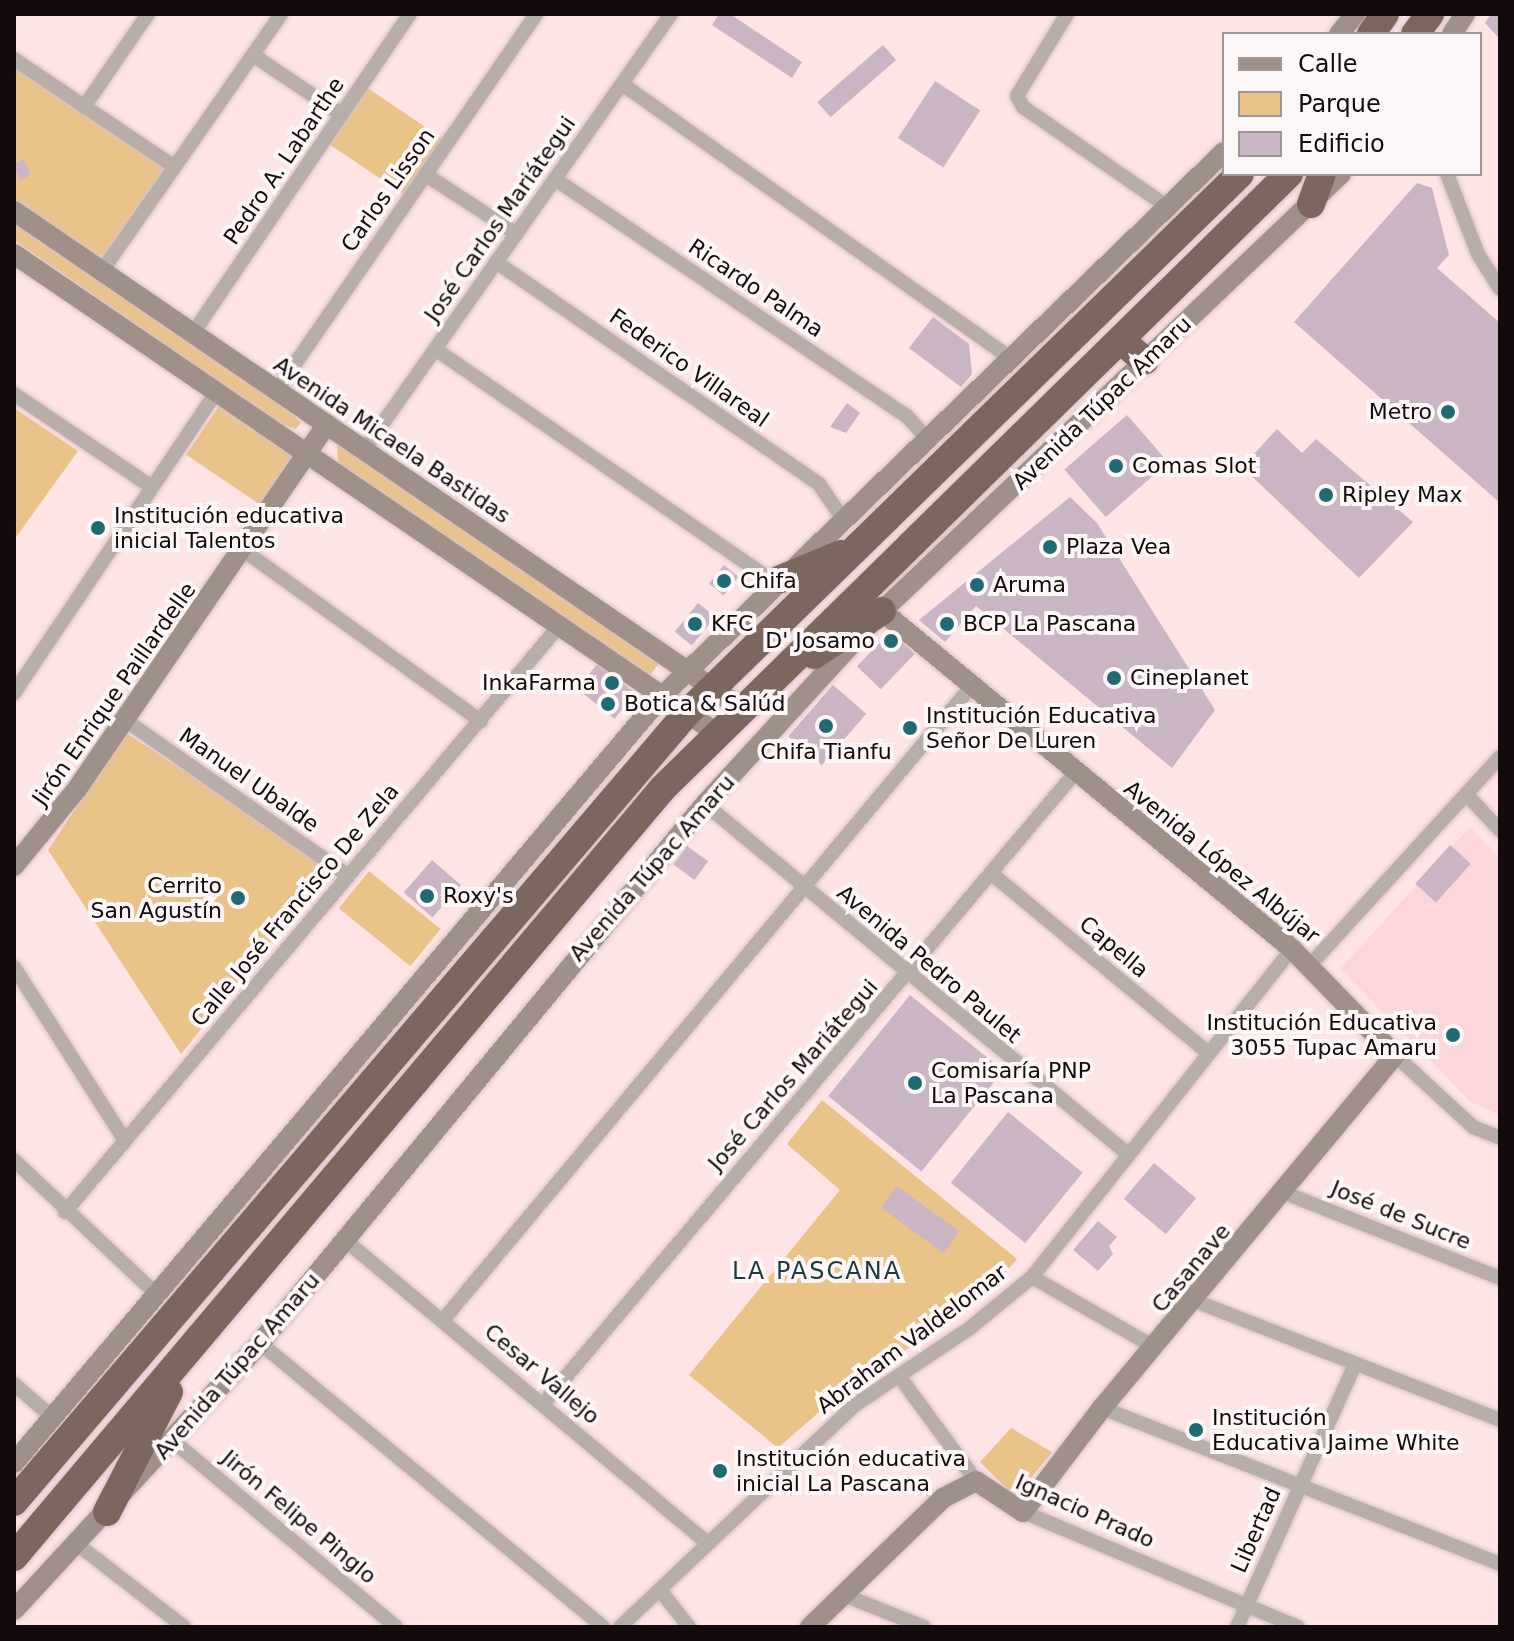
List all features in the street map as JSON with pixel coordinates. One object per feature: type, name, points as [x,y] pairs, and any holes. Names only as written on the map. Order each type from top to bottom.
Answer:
[{"type":"highway","points":[[1372,32],[1385,14]]},
{"type":"highway","points":[[1416,32],[1430,14]]},
{"type":"highway","points":[[14,1502],[687,713],[851,534],[1238,176]]},
{"type":"highway","name":"Avenida Túpac Amaru","points":[[14,1557],[663,788],[1287,176]]},
{"type":"highway","points":[[1311,204],[1321,176]]},
{"type":"highway","points":[[1122,341],[1145,361]]},
{"type":"highway","points":[[779,581],[851,534]]},
{"type":"highway","points":[[763,688],[882,611]]},
{"type":"highway","points":[[107,1512],[191,1347]]},
{"type":"main road","points":[[1341,32],[1355,14]]},
{"type":"main road","points":[[1453,32],[1465,14]]},
{"type":"main road","points":[[851,534],[928,440],[1009,357],[1222,154]]},
{"type":"main road","name":"Avenida Túpac Amaru","points":[[14,1610],[173,1441],[260,1343],[705,804],[882,611],[1339,176]]},
{"type":"main road","name":"Avenida Micaela Bastidas","points":[[14,211],[743,709]]},
{"type":"main road","points":[[14,254],[718,734]]},
{"type":"main road","name":"Jirón Enrique Paillardelle","points":[[14,866],[49,829],[327,424]]},
{"type":"main road","points":[[14,1463],[662,696],[779,581]]},
{"type":"main road","name":"Avenida López Albújar","points":[[882,611],[970,688],[1292,949],[1395,1055]]},
{"type":"main road","name":"Casanave","points":[[1023,1512],[1102,1408],[1285,1193],[1395,1055]]},
{"type":"main road","points":[[810,1627],[943,1498],[976,1481]]},
{"type":"main road","name":"Ignacio Prado","points":[[976,1481],[1023,1512]]},
{"type":"street","points":[[84,107],[148,14]]},
{"type":"street","points":[[102,271],[172,165],[281,14]]},
{"type":"street","name":"Pedro A. Labarthe","points":[[193,333],[410,14]]},
{"type":"street","name":"Carlos Lisson","points":[[277,390],[536,14]]},
{"type":"street","name":"José Carlos Mariátegui","points":[[364,450],[671,14]]},
{"type":"street","points":[[1067,14],[1017,96],[1023,107],[1168,207]]},
{"type":"street","points":[[253,55],[342,115]]},
{"type":"street","points":[[14,59],[172,165]]},
{"type":"street","points":[[622,84],[1009,357]]},
{"type":"street","points":[[426,175],[517,234]]},
{"type":"street","points":[[1448,176],[1478,254],[1500,289]]},
{"type":"street","name":"Ricardo Palma","points":[[555,179],[907,416],[928,440]]},
{"type":"street","name":"Federico Villareal","points":[[496,262],[819,484],[851,534]]},
{"type":"street","points":[[435,349],[779,581]]},
{"type":"street","points":[[14,693],[216,392]]},
{"type":"street","points":[[14,394],[152,487]]},
{"type":"street","points":[[243,550],[481,721]]},
{"type":"street","name":"Calle José Francisco De Zela","points":[[65,1212],[559,626]]},
{"type":"street","points":[[443,1320],[970,688]]},
{"type":"street","name":"Manuel Ubalde","points":[[125,720],[347,875]]},
{"type":"street","points":[[1310,965],[1500,757]]},
{"type":"street","name":"José Carlos Mariátegui","points":[[543,1404],[907,976],[1075,773]]},
{"type":"street","points":[[1467,795],[1500,830]]},
{"type":"street","name":"Avenida Pedro Paulet","points":[[705,804],[907,976],[1128,1154]]},
{"type":"street","name":"Capella","points":[[992,874],[1208,1053]]},
{"type":"street","name":"Abraham Valdelomar","points":[[620,1627],[803,1450],[899,1376],[1002,1305],[1032,1277],[1292,949]]},
{"type":"street","points":[[14,967],[124,1139]]},
{"type":"street","points":[[1395,1055],[1473,1127],[1500,1138]]},
{"type":"street","points":[[14,1160],[65,1212],[156,1294]]},
{"type":"street","name":"José de Sucre","points":[[1285,1193],[1500,1278]]},
{"type":"street","name":"Cesar Vallejo","points":[[345,1240],[708,1544]]},
{"type":"street","points":[[1032,1277],[1154,1347]]},
{"type":"street","points":[[1195,1301],[1500,1420]]},
{"type":"street","points":[[260,1343],[603,1627]]},
{"type":"street","name":"Libertad","points":[[1237,1627],[1355,1364]]},
{"type":"street","name":"Ignacio Prado","points":[[899,1376],[976,1481]]},
{"type":"street","points":[[14,1384],[52,1417]]},
{"type":"street","points":[[1102,1408],[1500,1564]]},
{"type":"street","name":"Jirón Felipe Pinglo","points":[[173,1441],[396,1627]]},
{"type":"street","name":"Ignacio Prado","points":[[1023,1512],[1298,1627]]},
{"type":"street","points":[[77,1544],[184,1627]]},
{"type":"street","points":[[660,1590],[689,1627]]},
{"type":"street","points":[[844,1595],[924,1627]]},
{"type":"shaded area","name":"Institución Educativa 3055 Tupac Amaru","points":[[1470,827],[1500,858],[1500,1115],[1471,1102],[1340,969]]},
{"type":"green space","points":[[14,59],[172,165],[102,271],[14,211]]},
{"type":"green space","points":[[363,85],[448,143],[410,199],[325,141]]},
{"type":"green space","points":[[14,220],[290,411],[301,423],[296,429],[280,424],[14,240]]},
{"type":"green space","points":[[223,400],[301,453],[264,507],[186,455]]},
{"type":"green space","points":[[14,408],[78,451],[14,540]]},
{"type":"green space","points":[[337,445],[351,450],[659,663],[648,678],[338,462]]},
{"type":"green space","points":[[126,733],[332,866],[181,1054],[48,850]]},
{"type":"green space","points":[[369,871],[440,929],[410,966],[339,908]]},
{"type":"green space","name":"LA PASCANA","points":[[822,1100],[1017,1259],[983,1299],[842,1392],[778,1448],[689,1375],[840,1190],[787,1144]]},
{"type":"green space","points":[[1011,1428],[1052,1452],[1023,1488],[1008,1490],[980,1462]]},
{"type":"building","points":[[719,14],[730,14],[802,62],[792,78],[712,25]]},
{"type":"building","points":[[1491,14],[1500,14],[1500,39],[1485,23]]},
{"type":"building","points":[[883,45],[896,60],[830,117],[817,102]]},
{"type":"building","points":[[935,81],[980,110],[943,167],[898,138]]},
{"type":"building","points":[[23,159],[31,174],[20,181],[14,164]]},
{"type":"building","name":"Metro","points":[[1417,183],[1432,188],[1449,255],[1437,268],[1500,323],[1499,502],[1294,322]]},
{"type":"building","points":[[933,317],[969,344],[972,374],[961,387],[909,348]]},
{"type":"building","points":[[847,403],[860,413],[846,433],[830,427]]},
{"type":"building","name":"Comas Slot","points":[[1127,415],[1168,463],[1106,517],[1064,469]]},
{"type":"building","name":"Ripley Max","points":[[1277,429],[1302,453],[1316,439],[1413,522],[1359,578],[1242,467]]},
{"type":"building","points":[[1070,497],[1097,523],[1215,710],[1172,768],[976,606],[945,642],[919,620]]},
{"type":"building","name":"Chifa","points":[[724,565],[739,577],[724,596],[709,584]]},
{"type":"building","name":"KFC","points":[[698,603],[715,617],[692,646],[675,632]]},
{"type":"building","points":[[891,631],[915,654],[881,689],[857,666]]},
{"type":"building","points":[[598,663],[635,693],[615,719],[577,689]]},
{"type":"building","points":[[833,685],[866,714],[822,765],[788,736]]},
{"type":"building","points":[[1450,845],[1471,864],[1436,902],[1415,884]]},
{"type":"building","points":[[687,846],[708,861],[695,880],[673,865]]},
{"type":"building","points":[[432,860],[461,885],[432,917],[404,892]]},
{"type":"building","name":"Comisaría PNP La Pascana","points":[[910,995],[1003,1071],[921,1172],[828,1096]]},
{"type":"building","points":[[1008,1112],[1083,1172],[1025,1243],[951,1183]]},
{"type":"building","points":[[1154,1163],[1196,1198],[1166,1234],[1124,1199]]},
{"type":"building","points":[[897,1186],[959,1231],[943,1253],[881,1208]]},
{"type":"building","points":[[1098,1221],[1117,1237],[1109,1246],[1113,1254],[1098,1271],[1073,1250]]},
{"type":"place","name":"Metro","points":[[1448,412]]},
{"type":"place","name":"Comas Slot","points":[[1116,466]]},
{"type":"place","name":"Ripley Max","points":[[1326,495]]},
{"type":"place","name":"Institución educativa inicial Talentos","points":[[98,528]]},
{"type":"place","name":"Plaza Vea","points":[[1050,547]]},
{"type":"place","name":"Chifa","points":[[724,581]]},
{"type":"place","name":"Aruma","points":[[977,585]]},
{"type":"place","name":"KFC","points":[[695,624]]},
{"type":"place","name":"BCP La Pascana","points":[[947,624]]},
{"type":"place","name":"D' Josamo","points":[[891,641]]},
{"type":"place","name":"Cineplanet","points":[[1114,678]]},
{"type":"place","name":"InkaFarma","points":[[612,683]]},
{"type":"place","name":"Botica & Salúd","points":[[608,704]]},
{"type":"place","name":"Chifa Tianfu","points":[[826,726]]},
{"type":"place","name":"Institución Educativa Señor De Luren","points":[[910,728]]},
{"type":"place","name":"Roxy's","points":[[427,896]]},
{"type":"place","name":"Cerrito San Agustín","points":[[238,898]]},
{"type":"place","name":"Institución Educativa 3055 Tupac Amaru","points":[[1453,1035]]},
{"type":"place","name":"Comisaría PNP La Pascana","points":[[915,1083]]},
{"type":"place","name":"Institución Educativa Jaime White","points":[[1196,1430]]},
{"type":"place","name":"Institución educativa inicial La Pascana","points":[[720,1471]]},
{"type":"district","name":"LA PASCANA","points":[[817,1272]]}]
